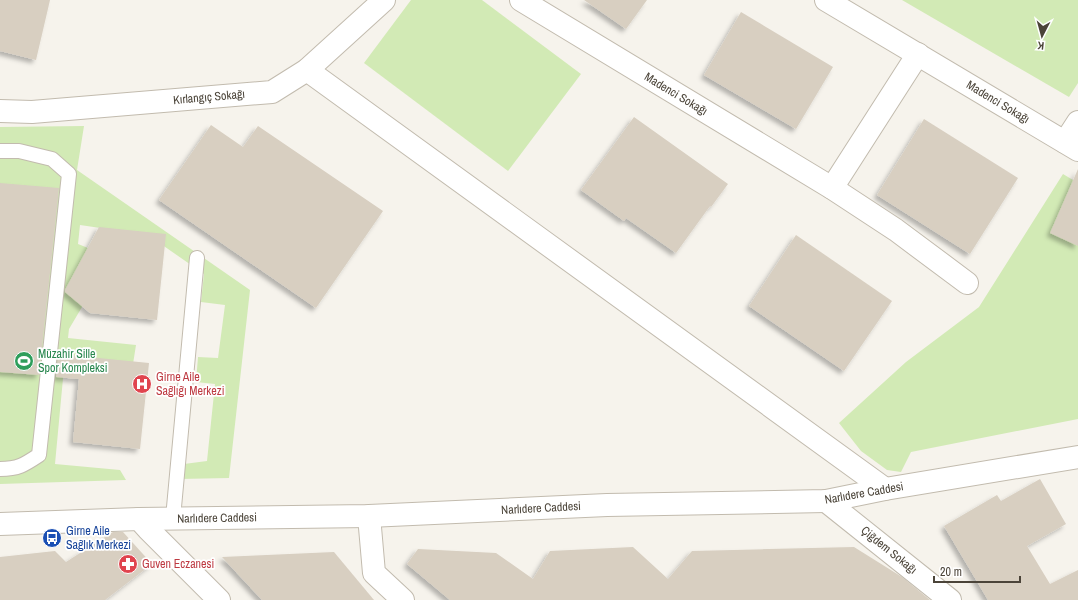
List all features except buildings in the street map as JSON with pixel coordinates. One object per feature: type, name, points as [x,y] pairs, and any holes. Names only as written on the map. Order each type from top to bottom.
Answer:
[{"type":"street","name":"Kırlangıç Sokağı","points":[[0,111],[32,112],[272,92],[306,70],[384,0]]},
{"type":"street","name":"Madenci Sokağı","points":[[521,0],[832,188],[896,230],[967,283]]},
{"type":"street","name":"Madenci Sokağı","points":[[826,0],[1072,146]]},
{"type":"street","points":[[832,188],[918,54]]},
{"type":"street","points":[[306,70],[885,489]]},
{"type":"street","points":[[1072,146],[1078,122]]},
{"type":"street","name":"Narlıdere Caddesi","points":[[0,524],[173,518],[369,516],[607,505],[826,501],[885,489],[1078,457]]},
{"type":"street","name":"Çiğdem Sokağı","points":[[826,501],[950,600]]},
{"type":"street","points":[[369,516],[374,573],[403,600]]},
{"type":"street","points":[[140,519],[148,529],[219,600]]},
{"type":"lane","points":[[0,151],[19,151],[52,159],[69,174],[39,455],[25,464],[12,469],[0,469]]},
{"type":"lane","points":[[173,518],[197,258]]},
{"type":"green space","points":[[411,0],[482,0],[581,74],[508,171],[364,63]]},
{"type":"green space","points":[[902,0],[1078,0],[1078,83],[1069,97]]},
{"type":"green space","points":[[84,126],[77,170],[250,290],[229,478],[179,479],[184,464],[207,461],[215,384],[196,382],[198,357],[218,358],[225,305],[201,302],[204,274],[148,235],[80,225],[78,244],[88,248],[82,307],[69,329],[68,338],[136,345],[133,364],[65,357],[55,464],[120,470],[126,480],[0,484],[0,127]]},
{"type":"green space","points":[[1063,174],[1078,183],[1078,419],[911,452],[901,472],[887,470],[861,451],[839,423],[906,362],[979,307]]},
{"type":"place","name":"Müzahir Sille Spor Kompleksi","points":[[24,361]]},
{"type":"place","name":"Girne Aile Sağlığı Merkezi","points":[[142,384]]},
{"type":"place","name":"Girne Aile Sağlık Merkezi","points":[[52,538]]},
{"type":"place","name":"Guven Eczanesi","points":[[128,564]]}]
